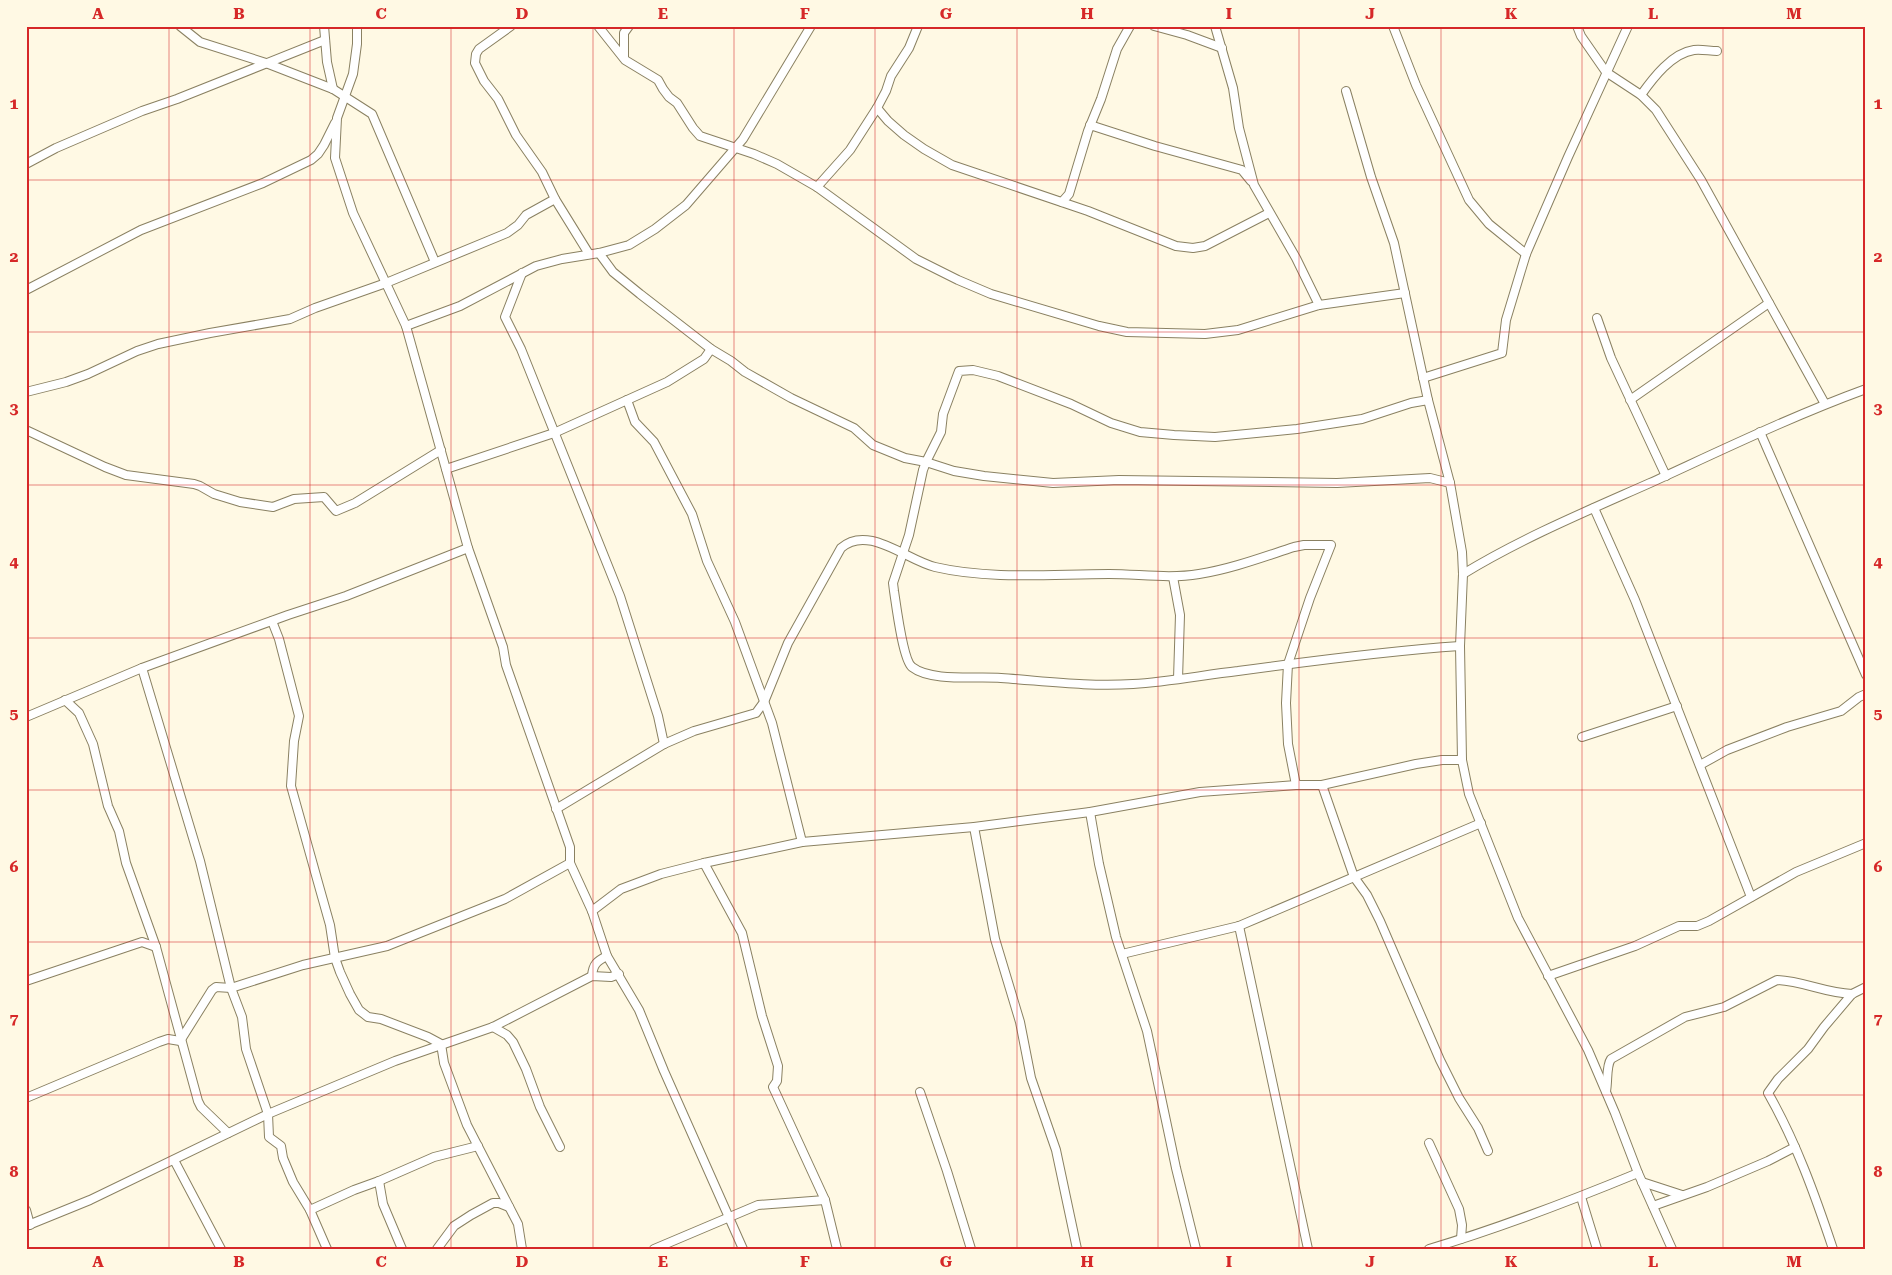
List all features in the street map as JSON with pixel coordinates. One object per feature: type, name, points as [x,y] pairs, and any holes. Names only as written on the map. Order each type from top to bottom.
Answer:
[{"type":"street","points":[[180,26],[200,42],[266,63],[333,89],[372,114],[435,262]]},
{"type":"street","points":[[324,26],[326,62],[333,89]]},
{"type":"street","points":[[26,290],[141,230],[263,183],[311,160],[324,145],[354,74],[357,26]]},
{"type":"street","points":[[511,26],[479,49],[476,54],[475,63],[484,81],[498,99],[516,135],[542,172],[555,199],[589,254]]},
{"type":"street","points":[[598,26],[624,58],[658,80],[662,89],[678,103],[700,136],[754,154],[777,164],[817,187],[916,259],[991,294],[1099,326],[1127,332],[1205,334],[1238,330],[1319,305],[1404,293]]},
{"type":"street","points":[[624,58],[624,33],[630,26]]},
{"type":"street","points":[[406,326],[460,306],[522,273],[550,262],[599,253],[629,245],[680,210],[709,180],[751,128],[811,26]]},
{"type":"street","points":[[817,187],[850,150],[877,108],[891,76],[909,48],[918,26]]},
{"type":"street","points":[[1062,202],[1069,194],[1090,125],[1101,99],[1117,49],[1130,26]]},
{"type":"street","points":[[1154,26],[1187,35],[1222,48]]},
{"type":"street","points":[[1215,26],[1233,88],[1246,157],[1254,185]]},
{"type":"street","points":[[1393,26],[1416,84],[1469,200],[1489,224],[1526,254]]},
{"type":"street","points":[[1577,26],[1606,72],[1641,95],[1656,110],[1701,180],[1825,404]]},
{"type":"street","points":[[1423,378],[1502,353],[1506,320],[1526,254],[1628,26]]},
{"type":"street","points":[[26,164],[56,148],[142,111],[325,40]]},
{"type":"street","points":[[1641,95],[1666,66],[1678,56],[1693,50],[1718,51]]},
{"type":"street","points":[[1346,91],[1371,177],[1394,243],[1428,400],[1450,483],[1460,542],[1463,574],[1460,646],[1462,760],[1469,794],[1518,918],[1588,1050],[1638,1173],[1672,1249]]},
{"type":"street","points":[[877,108],[904,135],[952,165],[1062,202],[1176,246],[1193,248],[1205,246],[1269,213]]},
{"type":"street","points":[[337,118],[334,158],[352,213],[406,326],[468,548],[503,646],[506,665],[570,847],[570,863],[592,911],[607,956],[639,1010],[743,1249]]},
{"type":"street","points":[[1090,125],[1155,146],[1242,170],[1254,185],[1296,258],[1319,305]]},
{"type":"street","points":[[26,392],[66,382],[88,374],[137,351],[158,344],[210,332],[290,319],[315,308],[386,283],[507,233],[518,225],[526,215],[555,199]]},
{"type":"street","points":[[599,253],[613,272],[710,349],[783,394],[854,428],[873,445],[905,458],[926,462],[954,471],[1053,483],[1119,480],[1337,483],[1430,478],[1450,483]]},
{"type":"street","points":[[522,273],[505,316],[521,349],[620,596],[658,716],[664,744]]},
{"type":"street","points":[[1630,400],[1769,303]]},
{"type":"street","points":[[1596,318],[1611,358],[1666,476]]},
{"type":"street","points":[[446,469],[554,433],[667,382],[704,359],[710,349]]},
{"type":"street","points":[[1428,400],[1411,403],[1362,419],[1324,426],[1215,437],[1174,435],[1140,432],[1111,423],[1071,404],[998,376],[964,369],[959,371],[943,414],[942,432],[922,470],[912,523],[893,583],[908,664],[916,670],[950,677],[1000,678],[1060,684],[1132,684],[1178,680],[1288,664],[1460,646]]},
{"type":"street","points":[[1463,574],[1514,545],[1594,508],[1760,432],[1825,404],[1866,389]]},
{"type":"street","points":[[627,400],[635,422],[654,442],[692,514],[707,561],[735,622],[772,723],[802,842]]},
{"type":"street","points":[[26,430],[126,475],[194,484],[214,494],[240,502],[274,507],[294,499],[324,497],[336,511],[355,503],[441,450]]},
{"type":"street","points":[[1760,432],[1866,675]]},
{"type":"street","points":[[1594,508],[1636,600],[1751,897]]},
{"type":"street","points":[[556,809],[664,744],[720,722],[756,713],[764,702],[788,643],[841,548],[855,540],[874,541],[933,566],[985,573],[1012,575],[1111,574],[1173,577],[1200,574],[1294,547],[1331,545],[1310,598],[1288,664],[1286,703],[1288,744],[1296,785]]},
{"type":"street","points":[[26,717],[142,668],[272,620],[346,596],[468,548]]},
{"type":"street","points":[[1173,577],[1180,615],[1178,680]]},
{"type":"street","points":[[272,620],[279,639],[299,716],[294,741],[291,786],[330,925],[335,958],[359,1010],[368,1017],[381,1019],[441,1044]]},
{"type":"street","points":[[142,668],[200,861],[231,988],[242,1017],[246,1049],[268,1114],[269,1137],[281,1146],[283,1158],[293,1182],[310,1210],[327,1249]]},
{"type":"street","points":[[1700,765],[1727,750],[1787,727],[1840,711],[1866,694]]},
{"type":"street","points":[[65,700],[80,713],[90,737],[108,806],[119,831],[126,863],[156,947],[180,1041],[198,1101],[201,1107],[228,1132]]},
{"type":"street","points":[[1582,737],[1677,706]]},
{"type":"street","points":[[592,911],[620,889],[661,874],[802,842],[974,827],[1090,812],[1200,792],[1322,785],[1416,764],[1442,760],[1462,760]]},
{"type":"street","points":[[1322,785],[1354,877],[1376,912],[1440,1060],[1459,1098],[1478,1128],[1488,1152]]},
{"type":"street","points":[[1090,812],[1099,864],[1116,937],[1147,1031],[1176,1168],[1196,1249]]},
{"type":"street","points":[[1122,954],[1238,926],[1481,824]]},
{"type":"street","points":[[974,827],[994,939],[1020,1022],[1030,1078],[1056,1150],[1077,1249]]},
{"type":"street","points":[[1548,976],[1635,946],[1680,926],[1697,926],[1796,872],[1866,843]]},
{"type":"street","points":[[180,1041],[212,990],[216,987],[231,988],[302,965],[387,946],[506,899],[570,863]]},
{"type":"street","points":[[704,863],[742,933],[762,1016],[778,1066],[777,1081],[773,1087],[825,1200],[837,1249]]},
{"type":"street","points":[[1238,926],[1308,1249]]},
{"type":"street","points":[[26,981],[142,942],[156,947]]},
{"type":"street","points":[[592,976],[592,968],[596,962],[607,956]]},
{"type":"street","points":[[26,1210],[28,1226],[90,1200],[268,1114],[395,1061],[493,1027],[592,976],[611,977],[619,974]]},
{"type":"street","points":[[1606,1091],[1607,1066],[1611,1059],[1685,1017],[1724,1007],[1778,980],[1787,980],[1834,993],[1852,994]]},
{"type":"street","points":[[1833,1249],[1795,1147],[1782,1117],[1768,1093],[1778,1079],[1808,1049],[1852,994],[1866,987]]},
{"type":"street","points":[[493,1027],[507,1035],[513,1042],[526,1069],[540,1107],[560,1147]]},
{"type":"street","points":[[26,1098],[158,1042],[168,1039],[180,1041]]},
{"type":"street","points":[[441,1044],[444,1063],[467,1125],[518,1224],[522,1249]]},
{"type":"street","points":[[920,1092],[948,1171],[971,1249]]},
{"type":"street","points":[[1429,1143],[1459,1209],[1462,1225],[1460,1239]]},
{"type":"street","points":[[310,1210],[434,1158],[478,1146]]},
{"type":"street","points":[[1653,1206],[1707,1187],[1768,1161],[1795,1147]]},
{"type":"street","points":[[174,1160],[221,1249]]},
{"type":"street","points":[[1429,1249],[1581,1197],[1638,1173]]},
{"type":"street","points":[[379,1182],[383,1204],[402,1249]]},
{"type":"street","points":[[1642,1182],[1682,1195]]},
{"type":"street","points":[[1581,1197],[1597,1249]]},
{"type":"street","points":[[654,1249],[758,1205],[825,1200]]},
{"type":"street","points":[[436,1249],[454,1226],[471,1215],[493,1203],[509,1207]]}]
